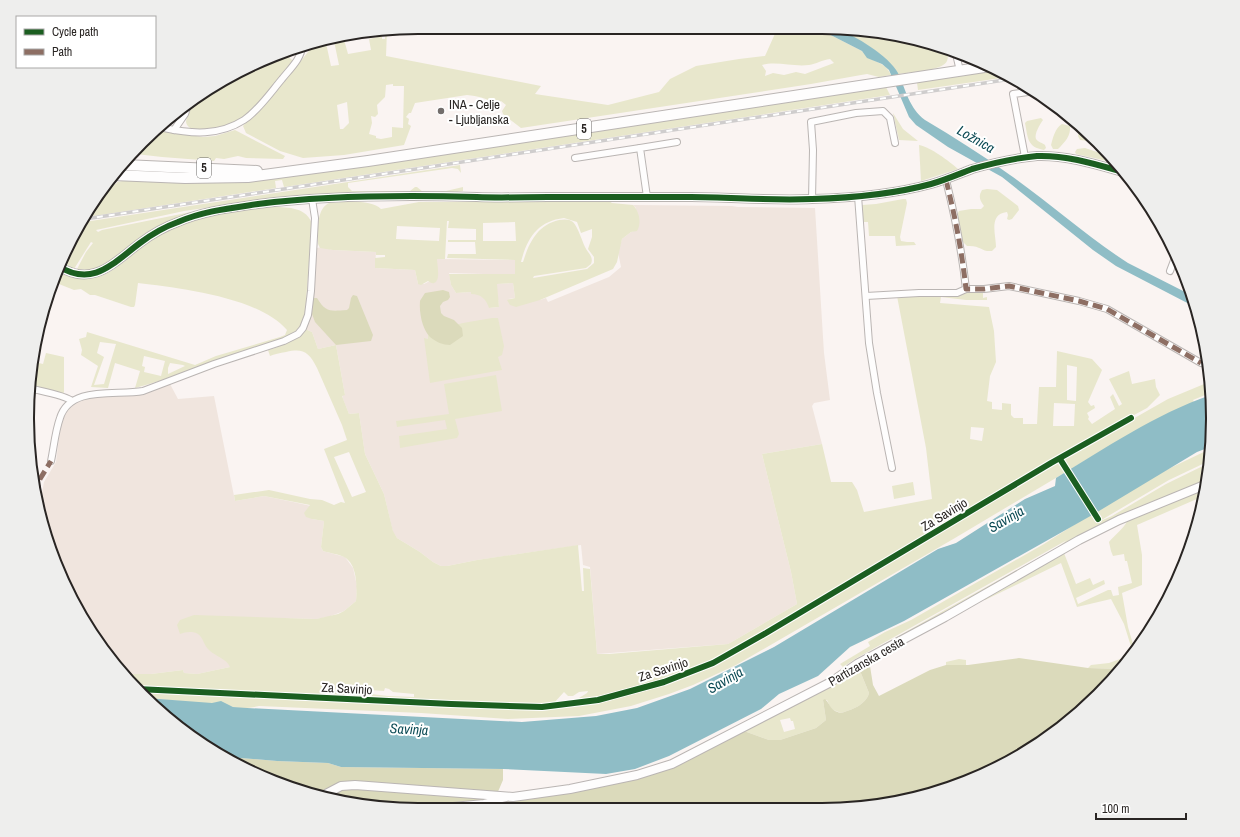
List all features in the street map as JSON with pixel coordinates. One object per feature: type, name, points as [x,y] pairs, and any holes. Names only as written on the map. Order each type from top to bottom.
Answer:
[{"type":"main road","name":"5","points":[[120,175],[210,179],[259,176],[514,139],[979,68]]},
{"type":"main road","name":"5","points":[[129,165],[282,173]]},
{"type":"street","points":[[166,128],[199,133],[210,132],[225,129],[245,119],[265,100],[294,63],[300,52]]},
{"type":"street","points":[[957,59],[960,71]]},
{"type":"street","points":[[1024,92],[1013,94],[1025,158]]},
{"type":"street","points":[[812,199],[812,122],[856,113],[883,111],[890,118],[895,144]]},
{"type":"street","points":[[174,130],[186,112]]},
{"type":"street","points":[[576,158],[677,142]]},
{"type":"street","points":[[640,148],[647,197]]},
{"type":"street","points":[[64,269],[70,272],[89,275],[100,272],[110,267],[154,234],[187,218],[239,207],[312,199],[451,196],[812,199],[858,196],[914,188],[946,180],[967,171],[1008,160],[1025,158],[1056,156],[1092,163],[1115,170]]},
{"type":"street","points":[[946,180],[961,251],[966,289]]},
{"type":"street","points":[[858,196],[870,343],[877,393],[892,468]]},
{"type":"street","points":[[51,461],[60,417],[64,409],[72,401],[87,395],[132,393],[143,391],[214,364],[284,341],[298,334],[306,322],[310,303],[315,218],[312,199]]},
{"type":"street","points":[[1170,271],[1173,263]]},
{"type":"street","points":[[866,296],[919,293],[957,293],[966,289],[984,289],[1008,286],[1079,301],[1107,309],[1201,363]]},
{"type":"street","points":[[35,390],[65,397],[72,401]]},
{"type":"street","name":"Partizanska cesta","points":[[484,803],[512,797],[570,789],[637,775],[672,764],[824,685],[857,664],[945,617],[1079,540],[1119,520],[1200,487]]},
{"type":"street","name":"Partizanska cesta","points":[[329,792],[341,786],[355,784],[512,797]]},
{"type":"shaded area","points":[[633,205],[815,208],[824,353],[830,400],[814,403],[812,406],[822,444],[762,454],[791,572],[797,604],[728,644],[597,654],[590,567],[583,565],[581,545],[441,566],[397,538],[393,532],[384,494],[365,454],[359,413],[349,414],[343,399],[342,395],[345,395],[336,345],[318,349],[312,332],[305,329],[312,314],[317,248],[322,247],[333,250],[376,252],[375,268],[415,270],[418,284],[424,284],[430,281],[433,283],[437,280],[437,259],[515,260],[515,275],[449,273],[451,285],[456,293],[471,292],[471,294],[478,294],[487,300],[490,308],[499,307],[496,284],[513,283],[515,298],[508,299],[540,300],[546,298],[548,302],[609,277],[621,267],[618,252],[622,239],[631,232],[637,230],[636,208]]},
{"type":"shaded area","points":[[170,384],[178,399],[214,396],[235,501],[264,496],[311,506],[312,519],[324,521],[321,547],[323,551],[345,557],[353,568],[357,586],[356,601],[344,611],[328,617],[316,619],[281,618],[230,667],[197,674],[184,673],[183,670],[151,674],[131,674],[113,653],[86,611],[74,589],[54,542],[41,496],[44,482],[56,462],[61,421],[66,411],[75,403],[93,395],[129,395]]},
{"type":"green space","points":[[775,34],[829,34],[862,51],[869,58],[885,67],[891,75],[879,77],[867,74],[811,84],[521,128],[503,114],[502,111],[506,105],[501,101],[499,103],[496,101],[494,103],[475,96],[467,95],[415,103],[411,113],[409,113],[406,117],[409,119],[408,124],[411,126],[404,145],[344,155],[303,158],[280,151],[246,133],[243,126],[281,83],[283,83],[310,50],[326,45],[331,66],[339,65],[334,43],[344,41],[348,54],[371,50],[369,39],[382,36],[382,39],[385,39],[385,36],[387,35],[386,56],[541,86],[535,94],[608,105],[659,92],[670,79],[696,66],[765,56]],"holes":[[[830,59],[834,63],[805,74],[796,72],[784,75],[773,73],[765,76],[766,71],[762,65],[809,65]],[[393,84],[393,86],[404,86],[403,128],[392,127],[392,137],[381,139],[376,138],[376,136],[369,134],[372,123],[371,116],[375,117],[378,114],[377,105],[385,97],[386,85]],[[347,102],[349,123],[343,129],[340,129],[337,105]]]},
{"type":"green space","points":[[849,35],[897,41],[921,47],[948,55],[947,60],[944,64],[933,69],[898,74],[885,59],[862,42]]},
{"type":"green space","points":[[288,56],[293,61],[255,108],[239,120],[210,129],[194,130],[189,127],[186,122],[190,109],[205,99],[248,74]]},
{"type":"green space","points":[[986,71],[1000,78],[918,90],[917,83],[920,81]]},
{"type":"green space","points":[[884,87],[886,87],[890,95],[284,187],[282,180],[275,181],[276,188],[92,216],[113,184],[116,184],[117,182],[128,180],[219,183],[335,171]]},
{"type":"green space","points":[[893,113],[903,129],[918,141],[899,140]]},
{"type":"green space","points":[[1041,118],[1043,120],[1036,134],[1036,139],[1045,145],[1046,148],[1044,150],[1038,149],[1031,144],[1025,123],[1027,121]]},
{"type":"green space","points":[[1062,124],[1070,126],[1068,136],[1058,149],[1053,149],[1051,145],[1054,136]]},
{"type":"green space","points":[[235,130],[285,156],[283,159],[246,158],[238,156],[224,159],[216,158],[214,161],[140,154],[163,131],[203,137],[215,136]]},
{"type":"green space","points":[[1078,132],[1087,141],[1080,140]]},
{"type":"green space","points":[[919,145],[934,151],[958,169],[921,181]]},
{"type":"green space","points":[[1085,148],[1098,152],[1107,161],[1076,154],[1075,152],[1077,149]]},
{"type":"green space","points":[[460,165],[461,173],[458,169],[452,168],[348,183],[348,187],[352,191],[410,191],[417,187],[423,192],[446,191],[463,187],[463,191],[446,194],[327,194],[279,197],[184,211],[96,230],[98,232],[191,212],[168,222],[145,235],[105,265],[91,270],[77,269],[86,252],[93,243],[91,242],[74,269],[66,265],[89,221]]},
{"type":"green space","points":[[982,190],[997,190],[1018,206],[1019,210],[1012,219],[1009,220],[1007,219],[1007,212],[997,217],[994,226],[996,247],[992,251],[975,246],[967,246],[963,242],[957,215],[959,211],[981,209],[984,206],[980,195]]},
{"type":"green space","points":[[906,199],[907,203],[900,237],[901,241],[914,242],[916,245],[896,246],[895,236],[869,236],[868,222],[863,222],[862,205]]},
{"type":"green space","points":[[609,201],[612,203],[633,205],[640,221],[637,231],[631,232],[622,239],[617,262],[613,269],[540,300],[516,307],[510,305],[507,300],[515,298],[513,283],[497,284],[499,307],[489,308],[485,300],[480,296],[471,294],[471,292],[456,293],[451,285],[449,274],[515,274],[515,260],[447,258],[448,254],[476,254],[475,242],[448,242],[448,240],[476,240],[476,229],[448,228],[449,221],[447,221],[445,259],[437,259],[438,272],[436,282],[432,283],[428,281],[421,285],[418,284],[415,270],[375,268],[375,258],[385,257],[385,255],[376,255],[376,252],[320,248],[318,244],[320,215],[325,206],[329,203],[364,202],[377,206],[381,209],[419,202]],"holes":[[[564,218],[577,222],[581,233],[592,229],[592,237],[588,249],[594,257],[594,263],[587,269],[533,278],[534,276],[586,268],[592,262],[577,227],[572,221],[565,219],[551,222],[540,230],[531,242],[523,262],[521,262],[530,238],[541,227],[547,223]],[[515,222],[516,241],[483,241],[483,223]],[[397,226],[440,228],[439,241],[396,239]]]},
{"type":"green space","points":[[269,207],[288,208],[300,211],[309,218],[312,224],[305,315],[298,329],[289,336],[276,342],[239,352],[174,376],[135,388],[140,371],[115,363],[108,388],[91,387],[98,366],[81,355],[82,350],[79,339],[86,337],[87,332],[195,365],[216,356],[285,335],[287,330],[274,319],[258,309],[196,291],[138,283],[135,305],[134,307],[131,307],[95,295],[90,295],[81,289],[74,290],[58,284],[62,273],[76,278],[86,279],[105,274],[122,264],[137,251],[167,231],[193,220],[236,211]],"holes":[[[100,342],[116,344],[104,384],[94,385],[104,357],[97,353]],[[144,356],[165,361],[161,376],[144,372],[145,367],[142,366]],[[170,363],[183,365],[185,366],[168,374]]]},
{"type":"green space","points":[[443,290],[449,292],[450,297],[440,306],[441,313],[444,316],[454,320],[462,328],[463,336],[450,345],[440,343],[427,334],[423,325],[420,310],[420,301],[425,293]]},
{"type":"green space","points":[[983,293],[983,298],[987,297],[987,300],[966,300],[941,297],[940,303],[989,307],[994,331],[996,362],[990,376],[987,401],[992,402],[992,409],[1002,410],[1002,403],[1011,404],[1011,415],[1014,418],[1023,418],[1023,424],[1037,424],[1039,387],[1056,387],[1057,351],[1092,359],[1102,370],[1088,402],[1091,406],[1094,405],[1095,408],[1087,413],[1089,417],[1088,419],[1092,424],[1115,409],[1110,397],[1113,394],[1119,406],[1122,404],[1109,379],[1129,371],[1132,384],[1155,379],[1156,387],[1160,395],[1147,408],[1099,434],[964,514],[938,524],[930,529],[914,544],[712,662],[662,681],[613,695],[583,700],[579,698],[588,691],[579,692],[573,696],[568,696],[564,692],[553,704],[509,705],[447,703],[144,687],[131,674],[151,674],[183,670],[184,673],[197,674],[230,667],[224,660],[207,648],[198,634],[189,632],[180,634],[177,625],[180,620],[194,615],[316,619],[338,614],[356,601],[356,577],[352,565],[349,560],[344,557],[323,551],[321,547],[324,521],[306,517],[304,513],[310,505],[264,496],[235,501],[234,495],[269,490],[310,499],[322,500],[334,505],[341,502],[345,503],[324,449],[347,440],[317,368],[305,352],[292,351],[270,356],[268,350],[279,347],[288,342],[305,329],[312,332],[318,349],[336,345],[345,395],[342,396],[349,414],[359,413],[365,454],[384,494],[393,531],[397,538],[441,566],[578,545],[582,591],[584,591],[583,568],[590,569],[597,654],[728,644],[797,604],[791,572],[762,454],[822,444],[831,482],[852,482],[857,490],[864,512],[932,499],[926,448],[897,296]],"holes":[[[1067,365],[1077,367],[1076,401],[1067,400]],[[1054,403],[1075,404],[1074,426],[1053,426]],[[971,427],[984,428],[982,441],[970,439]],[[349,452],[366,492],[352,497],[334,457]],[[385,688],[393,692],[414,694],[414,697],[353,692],[353,689],[384,691]]]},
{"type":"green space","points":[[353,295],[357,296],[373,335],[371,341],[336,345],[315,322],[312,314],[313,298],[317,298],[326,309],[337,311],[347,310],[349,308]]},
{"type":"green space","points":[[498,318],[504,346],[502,355],[498,357],[502,370],[430,383],[424,338],[428,339],[428,332],[463,323]]},
{"type":"green space","points":[[46,353],[64,357],[63,394],[35,388],[38,363],[43,364]]},
{"type":"green space","points":[[496,375],[502,411],[455,419],[459,434],[457,438],[400,448],[399,436],[447,429],[445,420],[397,427],[396,421],[449,414],[444,384]]},
{"type":"green space","points":[[1204,384],[1205,395],[1193,400],[1194,402],[1091,457],[736,665],[693,685],[631,706],[579,716],[508,719],[421,713],[259,706],[239,708],[221,702],[212,704],[156,699],[148,691],[519,709],[571,706],[623,696],[675,680],[723,659],[1168,399]]},
{"type":"green space","points":[[1204,452],[1203,464],[1169,480],[1098,522],[1112,516],[1166,484],[1203,466],[1201,484],[1143,507],[878,651],[875,649],[1058,547],[1067,540],[843,667],[840,664],[870,646],[868,642],[911,620],[1044,544],[1102,507],[1164,471]]},
{"type":"green space","points":[[913,482],[915,495],[894,499],[892,486]]},
{"type":"green space","points":[[1200,491],[1198,499],[1137,525],[1142,555],[1142,585],[1122,593],[1128,627],[1133,644],[1131,647],[1124,624],[1111,599],[1077,607],[1061,563],[985,600],[984,598],[1064,553],[1076,584],[1090,578],[1093,585],[1104,580],[1105,584],[1076,598],[1078,604],[1108,590],[1111,590],[1113,596],[1119,595],[1118,587],[1132,583],[1124,554],[1113,556],[1109,542],[1122,529],[1127,521]]},
{"type":"green space","points":[[1019,658],[1088,668],[1114,669],[1075,708],[1056,724],[1014,751],[992,763],[945,783],[897,796],[872,800],[822,803],[418,803],[368,800],[333,793],[343,788],[491,797],[569,792],[600,787],[638,777],[744,731],[769,740],[780,740],[816,728],[826,720],[823,700],[825,699],[833,709],[841,713],[858,706],[865,701],[869,693],[858,666],[870,666],[873,685],[879,696],[930,670],[946,665],[968,665]]},
{"type":"green space","points":[[1123,658],[1114,669],[1088,668],[1091,665],[1109,663]]},
{"type":"green space","points":[[959,659],[966,660],[966,665],[946,665],[946,662]]},
{"type":"green space","points":[[858,666],[869,693],[865,701],[858,706],[841,713],[831,709],[827,700],[823,700],[826,720],[816,728],[780,740],[769,740],[744,731]],"holes":[[[790,718],[791,721],[793,721],[795,729],[784,732],[780,720]]]},
{"type":"green space","points":[[239,758],[328,763],[341,767],[503,769],[503,780],[497,794],[355,782],[328,792],[295,783],[271,774]]},
{"type":"water","points":[[829,34],[851,35],[871,47],[894,66],[908,98],[915,110],[925,120],[968,146],[1025,186],[1097,242],[1128,263],[1185,292],[1189,304],[1116,266],[1093,250],[1002,177],[948,147],[916,125],[909,117],[889,70],[882,64],[867,58],[862,51]]},
{"type":"water","name":"Savinja","points":[[1205,397],[1205,449],[1197,452],[1094,514],[904,621],[850,647],[818,676],[779,694],[761,709],[669,756],[635,769],[606,774],[503,769],[341,767],[328,763],[239,758],[184,724],[156,699],[212,703],[221,701],[233,707],[247,708],[522,722],[596,716],[637,708],[690,689],[774,647],[938,549],[956,543],[1025,499],[1055,486],[1056,478],[1131,432],[1190,403]]},
{"type":"railway","points":[[91,218],[1003,80]]},
{"type":"marked path","points":[[946,180],[958,234],[966,289],[984,289],[1009,286],[1079,301],[1107,309],[1201,363]]},
{"type":"marked path","points":[[39,482],[51,461]]},
{"type":"cycle path","points":[[64,269],[70,272],[92,274],[111,265],[158,231],[188,218],[227,209],[285,201],[340,197],[395,196],[691,197],[781,200],[841,198],[887,193],[917,187],[952,177],[972,169],[1012,159],[1037,156],[1059,157],[1091,163],[1115,170]]},
{"type":"cycle path","name":"Za Savinjo","points":[[146,689],[542,707],[598,700],[664,682],[713,663],[1051,463],[1131,418]]},
{"type":"cycle path","points":[[1060,459],[1098,519]]},
{"type":"place","name":"INA - Celje - Ljubljanska","points":[[441,111]]},
{"type":"water label","name":"Ložnica","points":[[976,139]]}]
